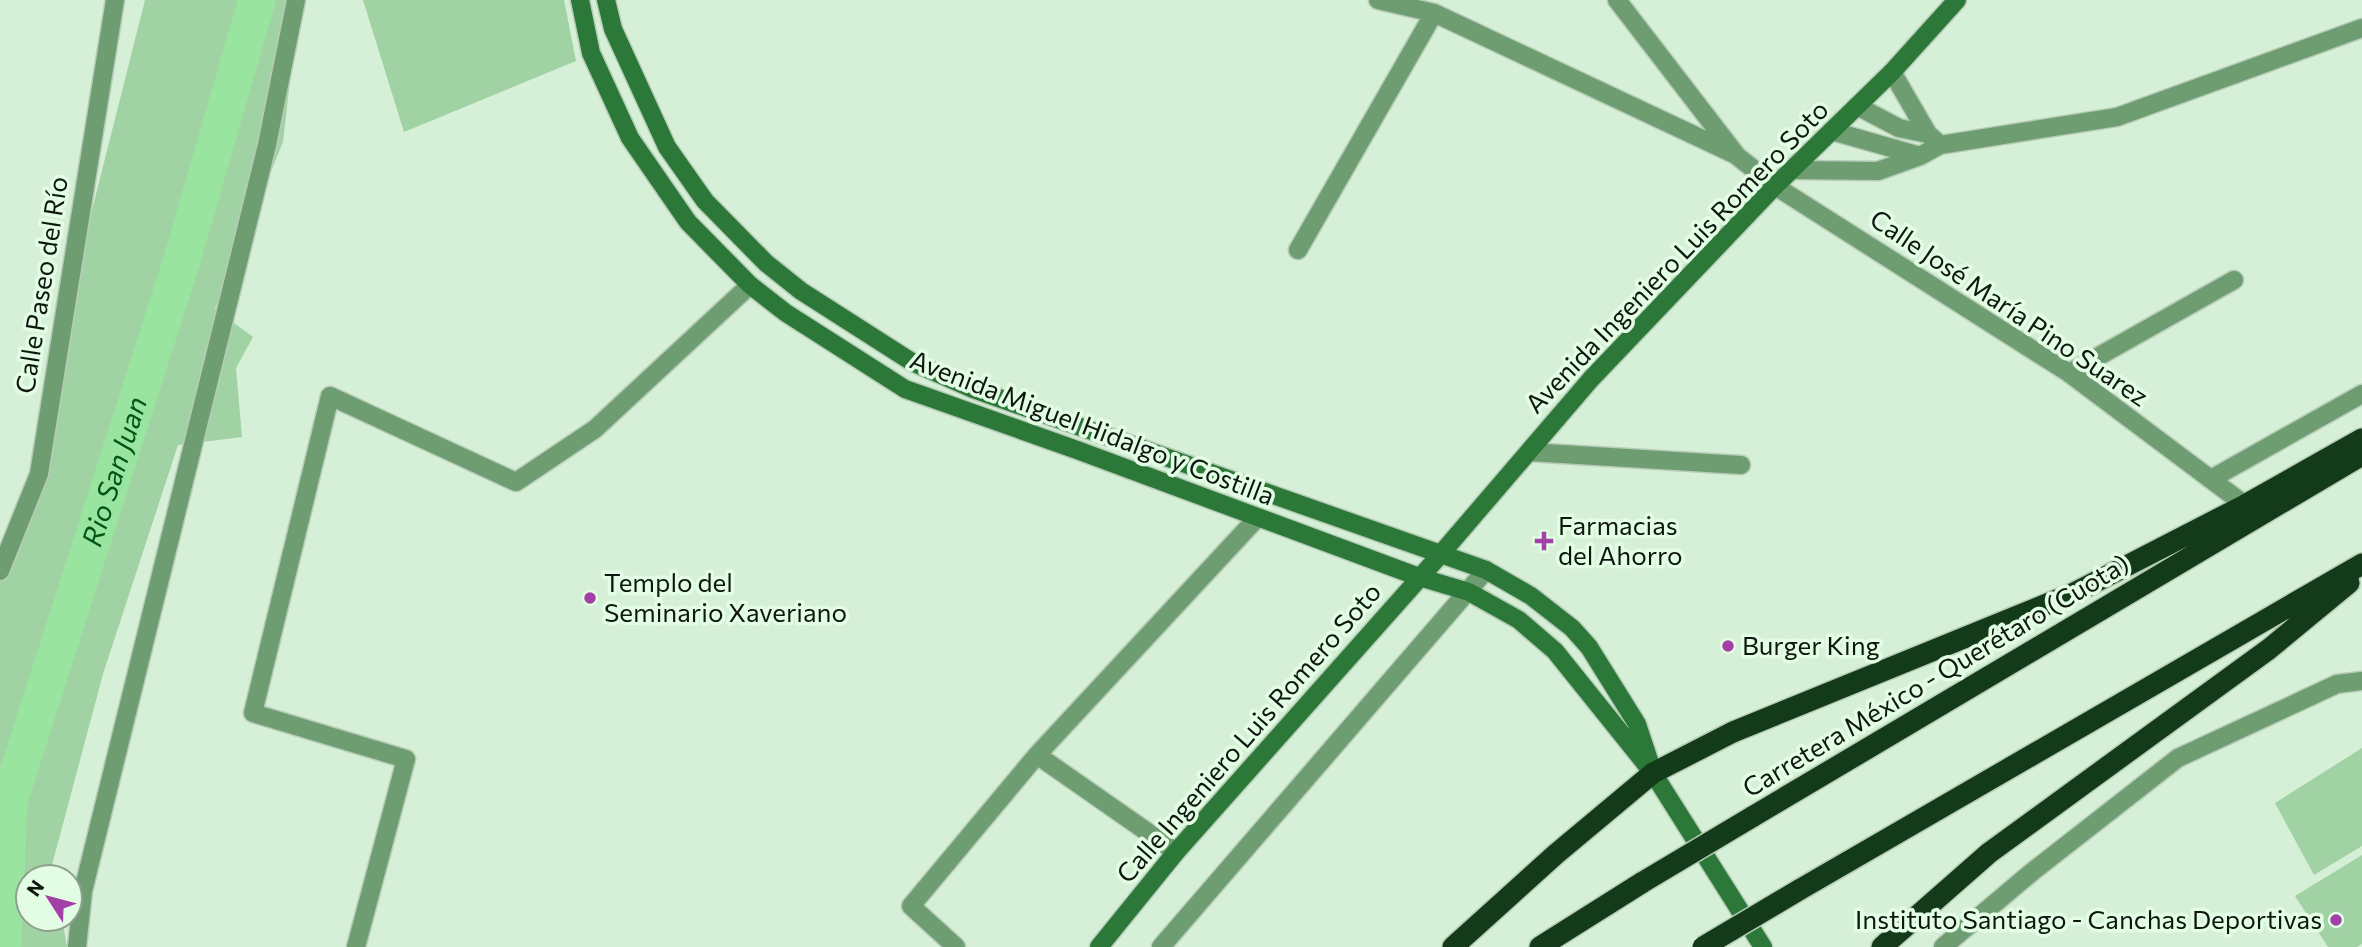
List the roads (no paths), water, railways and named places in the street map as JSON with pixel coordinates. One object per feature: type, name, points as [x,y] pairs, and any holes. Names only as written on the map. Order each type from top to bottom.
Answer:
[{"type":"highway","points":[[1453,947],[1556,854],[1653,773],[1733,732],[2074,593],[2245,505],[2362,439]]},
{"type":"highway","name":"Carretera México - Querétaro (Cuota)","points":[[1540,947],[1752,817],[2362,455]]},
{"type":"highway","points":[[1703,947],[2362,564]]},
{"type":"highway","points":[[1882,947],[1989,853],[2269,649],[2362,573]]},
{"type":"street","name":"Calle Paseo del Río","points":[[0,571],[39,474],[115,0]]},
{"type":"street","points":[[77,947],[83,891],[267,145],[296,0]]},
{"type":"street","name":"Avenida Miguel Hidalgo y Costilla","points":[[580,0],[591,53],[630,138],[688,222],[750,285],[786,313],[905,389],[1419,577],[1469,592],[1519,620],[1555,651],[1653,773],[1763,947]]},
{"type":"street","name":"Avenida Miguel Hidalgo y Costilla","points":[[607,0],[613,29],[667,147],[705,201],[766,263],[801,291],[912,362],[973,389],[1486,570],[1531,596],[1572,628],[1589,647],[1637,724],[1653,773]]},
{"type":"street","points":[[1378,0],[1434,13],[1737,156]]},
{"type":"street","points":[[1616,0],[1737,156]]},
{"type":"street","name":"Avenida Ingeniero Luis Romero Soto","points":[[1440,555],[1591,379],[1775,186],[1892,72],[1957,0]]},
{"type":"street","points":[[1298,250],[1434,13]]},
{"type":"street","points":[[1857,106],[1899,128],[1934,140],[2117,117],[2362,28]]},
{"type":"street","points":[[1892,72],[1934,140]]},
{"type":"street","points":[[1832,131],[1920,156]]},
{"type":"street","points":[[1792,170],[1878,171],[1920,156],[1934,140]]},
{"type":"street","name":"Calle José María Pino Suarez","points":[[1737,156],[1775,186],[2069,373],[2245,505]]},
{"type":"street","points":[[2069,373],[2234,281]]},
{"type":"street","points":[[356,947],[405,759],[253,713],[330,396],[516,482],[595,429],[750,285]]},
{"type":"street","points":[[2211,478],[2362,394]]},
{"type":"street","points":[[1529,453],[1741,465]]},
{"type":"street","points":[[956,947],[911,906],[1037,755],[1257,518]]},
{"type":"street","name":"Calle Ingeniero Luis Romero Soto","points":[[1099,947],[1176,852],[1440,555]]},
{"type":"street","points":[[1161,947],[1486,570]]},
{"type":"street","points":[[1943,947],[2032,872],[2178,758],[2337,684],[2362,681]]},
{"type":"street","points":[[1037,755],[1176,852]]},
{"type":"waterway","name":"Rio San Juan","points":[[3,947],[9,801],[181,263],[257,0]]},
{"type":"place","name":"Farmacias del Ahorro","points":[[1544,541]]},
{"type":"place","name":"Templo del Seminario Xaveriano","points":[[590,598]]},
{"type":"place","name":"Burger King","points":[[1728,646]]},
{"type":"place","name":"Instituto Santiago - Canchas Deportivas","points":[[2336,920]]}]
